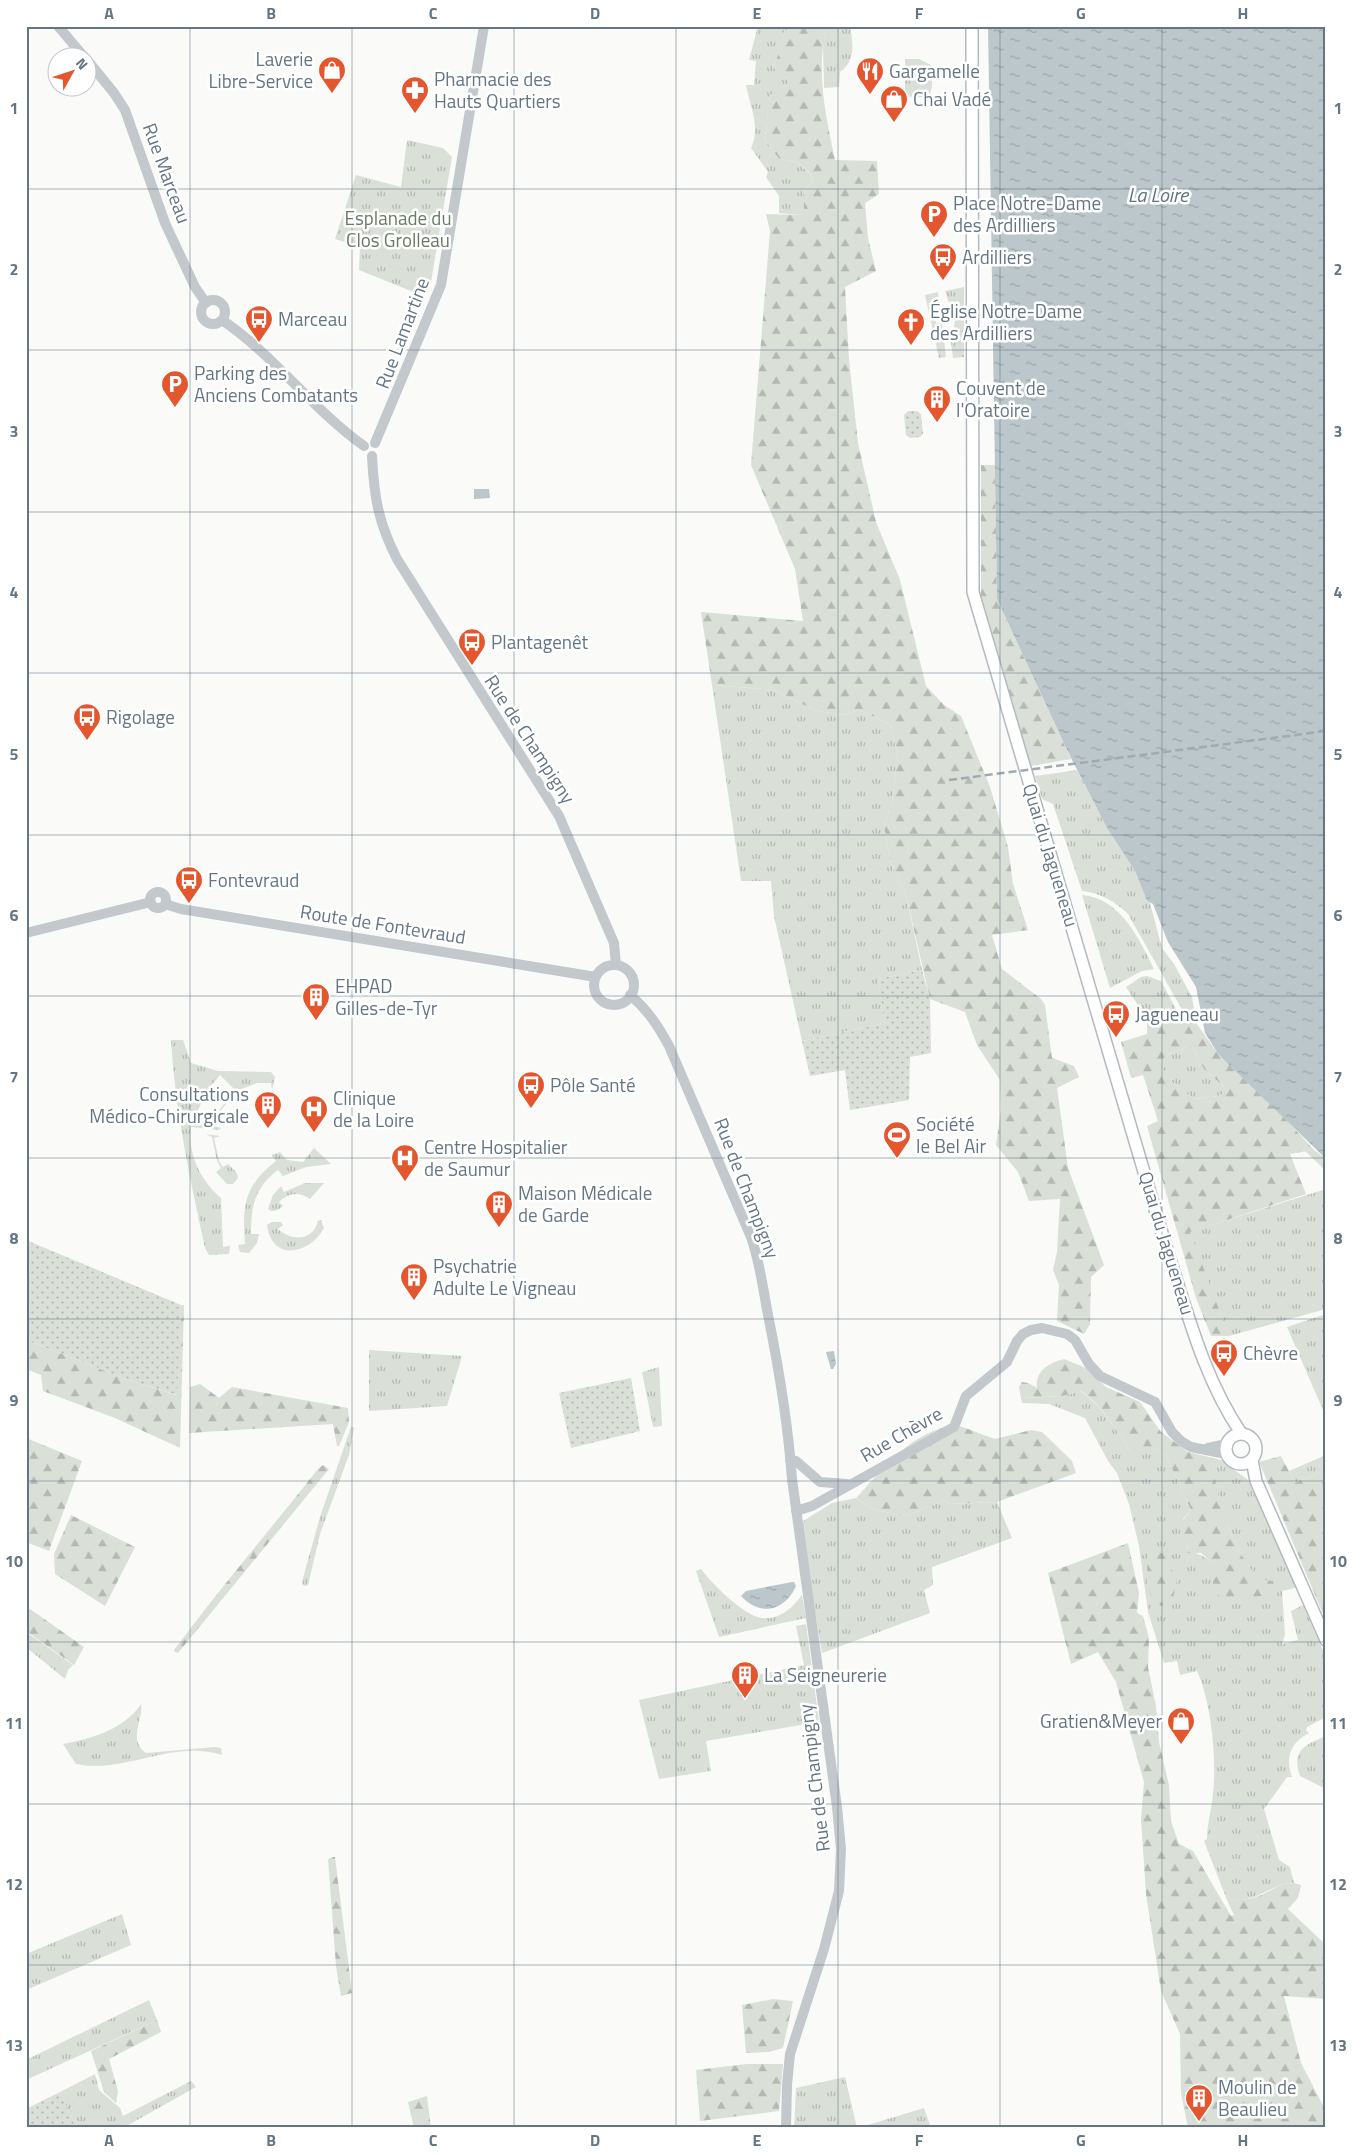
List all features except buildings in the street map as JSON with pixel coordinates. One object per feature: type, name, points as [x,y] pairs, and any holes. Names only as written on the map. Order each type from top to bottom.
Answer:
[{"type":"main road","name":"Quai du Jagueneau","points":[[972,26],[972,577],[977,611],[1063,893],[1167,1250],[1201,1351],[1230,1418],[1241,1434]]},
{"type":"main road","points":[[1230,1418],[1227,1446],[1232,1462],[1247,1462]]},
{"type":"main road","points":[[1227,1446],[1241,1434],[1250,1437],[1256,1446],[1247,1462]]},
{"type":"main road","points":[[1247,1462],[1326,1640]]},
{"type":"street","points":[[58,26],[76,48]]},
{"type":"street","name":"Rue Lamartine","points":[[375,443],[441,285],[484,26]]},
{"type":"street","name":"Rue Marceau","points":[[98,73],[125,110],[165,223],[195,287],[206,303]]},
{"type":"street","points":[[214,300],[222,304],[225,312],[222,320],[214,324],[204,319],[202,310],[206,303],[214,300]]},
{"type":"street","points":[[222,320],[247,340],[340,429],[364,446],[366,454],[372,456],[378,449],[375,443],[369,441],[364,446]]},
{"type":"street","name":"Rue de Champigny","points":[[372,456],[377,512],[384,534],[431,614],[559,816],[614,943],[616,965]]},
{"type":"street","name":"Route de Fontevraud","points":[[26,933],[151,902],[153,895],[160,893],[166,897],[166,904],[181,909],[596,977]]},
{"type":"street","points":[[616,965],[630,973],[633,988],[630,995],[619,1004],[604,1002],[594,988],[596,977],[604,968],[616,965]]},
{"type":"street","name":"Rue de Champigny","points":[[630,995],[651,1016],[669,1046],[751,1237],[757,1255],[774,1343],[784,1412],[841,1837],[839,1891],[824,1949],[790,2054],[786,2084],[786,2128]]},
{"type":"street","name":"Rue Chèvre","points":[[796,1511],[812,1506],[954,1427],[966,1396],[1007,1362],[1017,1341],[1023,1334],[1042,1328],[1067,1334],[1075,1340],[1094,1370],[1108,1380],[1155,1402],[1172,1432],[1181,1441],[1191,1447],[1202,1449],[1227,1446]]},
{"type":"street","name":"Rue Chèvre","points":[[790,1460],[796,1461],[820,1482],[850,1484]]},
{"type":"green space","points":[[758,26],[793,26],[783,33],[781,48],[774,67],[787,80],[787,85],[773,96],[770,102],[764,139],[780,160],[790,160],[799,164],[813,179],[804,193],[805,211],[800,215],[779,213],[779,196],[766,177],[768,172],[751,148],[754,140],[755,125],[746,85],[754,85],[756,61],[749,60]]},
{"type":"green space","points":[[793,26],[827,26],[822,59],[823,93],[835,160],[877,161],[879,194],[865,203],[868,238],[876,271],[845,287],[849,360],[858,443],[876,522],[900,580],[926,686],[944,705],[961,716],[990,787],[1008,847],[1013,884],[1028,930],[992,935],[1002,969],[1041,999],[1045,1005],[1052,1058],[1074,1066],[1079,1077],[1057,1088],[1068,1168],[1104,1265],[1091,1277],[1090,1324],[1084,1334],[1057,1321],[1059,1285],[1053,1270],[1057,1252],[1060,1199],[1029,1201],[1018,1172],[996,1145],[1001,1109],[1000,1080],[977,1045],[965,1012],[930,999],[906,895],[891,864],[884,826],[892,802],[898,756],[891,725],[860,710],[840,715],[814,710],[774,690],[712,685],[701,612],[803,621],[795,569],[751,465],[770,231],[766,214],[800,215],[804,211],[804,193],[813,179],[800,164],[790,160],[780,160],[764,139],[770,95],[787,85],[787,80],[774,68],[782,43],[783,33]]},
{"type":"green space","points":[[827,26],[850,26],[852,39],[851,57],[840,72],[839,87],[824,88],[823,42]]},
{"type":"green space","points":[[905,59],[919,59],[931,65],[932,87],[929,97],[910,97],[905,90]]},
{"type":"green space","name":"Esplanade du Clos Grolleau","points":[[407,140],[443,148],[452,157],[430,288],[416,293],[359,270],[360,247],[335,239],[356,175],[401,187]]},
{"type":"green space","points":[[376,219],[391,222],[386,253],[370,250]]},
{"type":"green space","points":[[964,287],[964,357],[953,358],[951,342],[955,321],[945,291]]},
{"type":"green space","points":[[938,292],[939,302],[933,304],[936,323],[942,323],[946,357],[939,358],[925,295]]},
{"type":"green space","points":[[908,411],[917,411],[921,414],[923,434],[920,437],[910,438],[906,435],[904,415]]},
{"type":"green space","points":[[981,465],[995,465],[997,599],[1071,759],[1031,766],[981,596]]},
{"type":"green space","points":[[712,685],[774,690],[814,710],[840,715],[860,710],[891,725],[898,756],[892,802],[884,826],[891,864],[906,895],[922,970],[878,979],[884,1023],[802,1041],[774,916],[771,881],[741,881]]},
{"type":"green space","points":[[1077,770],[1107,828],[1135,871],[1147,901],[1150,903],[1162,948],[1174,964],[1192,997],[1196,1022],[1189,1013],[1184,1013],[1128,914],[1107,898],[1082,891],[1053,804],[1042,799],[1035,776]]},
{"type":"green space","points":[[1082,895],[1107,903],[1127,921],[1154,969],[1142,971],[1110,988]]},
{"type":"green space","points":[[922,970],[930,999],[931,1053],[910,1057],[909,1100],[850,1110],[845,1070],[810,1076],[802,1041],[884,1023],[878,979]]},
{"type":"green space","points":[[1147,976],[1161,981],[1178,1013],[1147,1019],[1126,987],[1141,977]]},
{"type":"green space","points":[[1189,1013],[1219,1055],[1281,1114],[1314,1150],[1290,1154],[1306,1194],[1190,1232],[1229,1336],[1211,1336],[1196,1298],[1147,1126],[1158,1121],[1143,1075],[1131,1078],[1121,1042],[1147,1034],[1147,1019]],"holes":[[[1191,1045],[1204,1069],[1229,1091],[1218,1096],[1194,1099],[1173,1083],[1159,1063],[1167,1055]]]},
{"type":"green space","points":[[171,1040],[183,1040],[191,1063],[218,1071],[271,1072],[275,1077],[272,1090],[271,1083],[257,1083],[236,1091],[220,1075],[206,1092],[193,1122],[213,1126],[220,1109],[229,1098],[226,1091],[236,1103],[230,1099],[221,1110],[215,1126],[221,1128],[219,1130],[191,1127],[191,1147],[197,1166],[207,1183],[221,1198],[223,1247],[230,1246],[229,1254],[209,1255],[205,1248],[180,1119]]},
{"type":"green space","points":[[1191,1045],[1204,1069],[1229,1091],[1218,1096],[1194,1099],[1173,1083],[1158,1063],[1167,1055]]},
{"type":"green space","points":[[206,1134],[220,1136],[214,1138],[219,1161],[223,1167],[228,1164],[237,1173],[238,1178],[233,1184],[227,1184],[216,1172],[221,1168],[217,1161],[212,1137]]},
{"type":"green space","points":[[314,1148],[331,1164],[306,1167],[283,1176],[278,1170],[270,1176],[259,1190],[253,1206],[251,1234],[259,1234],[257,1243],[249,1253],[240,1252],[238,1245],[245,1244],[244,1219],[247,1198],[257,1179],[276,1161],[272,1155],[280,1152],[287,1160],[303,1162]]},
{"type":"green space","points":[[1314,1150],[1326,1159],[1326,1171],[1305,1151]]},
{"type":"green space","points":[[305,1183],[324,1183],[310,1199],[306,1196],[294,1194],[279,1202],[283,1206],[280,1209],[273,1211],[268,1209],[273,1195],[281,1186],[284,1192]]},
{"type":"green space","points":[[1326,1189],[1326,1309],[1229,1336],[1189,1232]]},
{"type":"green space","points":[[321,1220],[324,1228],[317,1237],[301,1249],[292,1250],[283,1249],[276,1245],[270,1237],[267,1225],[272,1222],[281,1222],[283,1225],[278,1229],[283,1233],[289,1236],[301,1237],[311,1233],[318,1221]]},
{"type":"green space","points":[[26,1240],[181,1305],[177,1395],[126,1379],[26,1340]]},
{"type":"green space","points":[[181,1305],[184,1305],[180,1448],[115,1418],[43,1391],[41,1375],[26,1369],[26,1340],[126,1379],[176,1395]]},
{"type":"green space","points":[[1326,1314],[1326,1417],[1287,1327]]},
{"type":"green space","points":[[369,1350],[462,1356],[447,1406],[369,1411]]},
{"type":"green space","points":[[1064,1359],[1086,1368],[1106,1387],[1140,1402],[1161,1432],[1188,1452],[1213,1458],[1217,1489],[1230,1531],[1239,1551],[1250,1568],[1261,1578],[1273,1581],[1276,1592],[1230,1604],[1213,1591],[1213,1563],[1201,1553],[1187,1553],[1188,1540],[1180,1530],[1183,1520],[1191,1510],[1166,1455],[1152,1447],[1142,1454],[1131,1451],[1096,1403],[1081,1391],[1062,1396],[1021,1398],[1019,1387],[1022,1382],[1037,1388],[1038,1377],[1041,1372],[1048,1365]]},
{"type":"green space","points":[[659,1367],[662,1426],[653,1427],[642,1372]]},
{"type":"green space","points":[[631,1378],[640,1431],[571,1448],[559,1393]]},
{"type":"green space","points":[[200,1384],[219,1398],[232,1387],[348,1408],[349,1422],[339,1446],[337,1446],[333,1424],[189,1433],[190,1387]]},
{"type":"green space","points":[[1080,1391],[1102,1411],[1131,1451],[1152,1447],[1166,1455],[1191,1510],[1183,1519],[1188,1540],[1187,1548],[1213,1563],[1213,1591],[1265,1594],[1276,1592],[1259,1579],[1247,1565],[1232,1536],[1216,1486],[1213,1458],[1221,1460],[1248,1480],[1298,1587],[1282,1591],[1285,1635],[1282,1644],[1298,1640],[1291,1611],[1303,1605],[1326,1657],[1326,1717],[1307,1727],[1306,1730],[1309,1733],[1293,1746],[1289,1757],[1292,1777],[1287,1777],[1264,1809],[1279,1860],[1290,1867],[1294,1883],[1278,1886],[1248,1899],[1227,1900],[1204,1841],[1207,1839],[1214,1780],[1212,1731],[1206,1698],[1197,1671],[1180,1675],[1177,1661],[1164,1663],[1148,1612],[1139,1546],[1129,1504],[1117,1473],[1108,1461],[1085,1418],[1049,1404],[1022,1403],[1021,1398],[1062,1396]]},
{"type":"green space","points":[[957,1425],[995,1439],[1031,1430],[1042,1432],[1072,1461],[1076,1473],[997,1502],[949,1504],[945,1500],[906,1516],[875,1510],[856,1498],[889,1463],[913,1442],[941,1428]]},
{"type":"green space","points":[[351,1427],[354,1427],[349,1455],[320,1534],[308,1585],[305,1586],[302,1585],[303,1578],[320,1517]]},
{"type":"green space","points":[[26,1438],[82,1461],[49,1551],[26,1542]]},
{"type":"green space","points":[[1326,1455],[1326,1470],[1295,1483],[1289,1471]]},
{"type":"green space","points":[[1281,1456],[1295,1483],[1326,1470],[1326,1621],[1259,1462]]},
{"type":"green space","points":[[323,1465],[329,1469],[178,1653],[175,1652],[174,1650],[209,1604]]},
{"type":"green space","points":[[856,1498],[875,1510],[906,1516],[945,1500],[949,1504],[997,1502],[1012,1538],[932,1567],[933,1585],[924,1590],[930,1613],[822,1653],[800,1523],[832,1503]]},
{"type":"green space","points":[[71,1515],[135,1547],[105,1606],[55,1574],[54,1554]]},
{"type":"green space","points":[[1128,1543],[1139,1593],[1137,1613],[1143,1616],[1149,1638],[1148,1667],[1156,1706],[1159,1742],[1169,1785],[1171,1821],[1179,1844],[1193,1851],[1231,1916],[1234,1915],[1227,1900],[1243,1900],[1255,1897],[1284,1884],[1301,1885],[1298,1898],[1288,1909],[1326,1945],[1326,1999],[1284,1996],[1301,2063],[1326,2111],[1326,2128],[1188,2128],[1181,2093],[1180,2034],[1161,1991],[1146,1894],[1141,1819],[1144,1782],[1116,1682],[1098,1652],[1071,1664],[1048,1573]]},
{"type":"green space","points":[[1149,1549],[1164,1554],[1177,1580],[1172,1602],[1161,1606],[1154,1600],[1148,1587]]},
{"type":"green space","points":[[701,1569],[713,1583],[746,1612],[762,1618],[774,1617],[790,1609],[802,1595],[806,1618],[719,1637],[696,1571]]},
{"type":"green space","points":[[30,1609],[84,1647],[74,1665],[26,1631],[26,1615]]},
{"type":"green space","points":[[806,1624],[819,1722],[706,1741],[711,1771],[659,1779],[639,1700],[804,1665],[796,1626]]},
{"type":"green space","points":[[26,1632],[73,1665],[68,1670],[65,1679],[26,1647]]},
{"type":"green space","points":[[141,1704],[137,1736],[140,1748],[146,1753],[215,1747],[221,1748],[222,1755],[203,1751],[185,1751],[113,1765],[76,1764],[63,1744],[106,1732],[126,1720]]},
{"type":"green space","points":[[1326,1736],[1326,1789],[1300,1776],[1297,1760],[1299,1754],[1306,1746]]},
{"type":"green space","points":[[335,1857],[352,1993],[341,1996],[336,1966],[328,1859]]},
{"type":"green space","points":[[122,1914],[131,1945],[26,1990],[26,1954]]},
{"type":"green space","points":[[773,1999],[793,2001],[783,2048],[769,2052],[746,2053],[742,2005]]},
{"type":"green space","points":[[149,2000],[157,2020],[26,2080],[26,2060]]},
{"type":"green space","points":[[157,2020],[161,2032],[109,2059],[118,2091],[116,2103],[104,2092],[91,2051]]},
{"type":"green space","points":[[747,2064],[783,2064],[779,2111],[700,2121],[696,2070]]},
{"type":"green space","points":[[95,2074],[99,2090],[120,2108],[123,2116],[191,2081],[196,2087],[123,2128],[77,2128],[60,2092]]},
{"type":"green space","points":[[845,2077],[857,2128],[794,2128],[796,2088]]},
{"type":"green space","points":[[60,2092],[77,2128],[26,2128],[26,2109]]},
{"type":"green space","points":[[427,2096],[431,2128],[414,2128],[408,2102]]},
{"type":"green space","points":[[924,2108],[931,2128],[858,2128]]},
{"type":"water","name":"La Loire","points":[[988,26],[1326,26],[1326,1159],[1219,1055],[1205,1033],[1196,987],[1168,942],[1153,904],[1147,901],[1135,871],[1107,828],[1068,752],[997,599]]},
{"type":"water","points":[[474,489],[489,489],[490,498],[474,499]]},
{"type":"water","points":[[834,1351],[836,1364],[831,1369],[826,1352]]},
{"type":"water","points":[[794,1582],[796,1586],[791,1594],[779,1606],[772,1608],[756,1607],[748,1603],[741,1596],[746,1591]]},
{"type":"railway","points":[[949,780],[1326,731]]},
{"type":"place","name":"Laverie Libre-Service","points":[[332,94]]},
{"type":"place","name":"Gargamelle","points":[[870,95]]},
{"type":"place","name":"Pharmacie des Hauts Quartiers","points":[[415,114]]},
{"type":"place","name":"Chai Vadé","points":[[894,123]]},
{"type":"place","name":"Place Notre-Dame des Ardilliers","points":[[934,238]]},
{"type":"place","name":"Ardilliers","points":[[943,281]]},
{"type":"place","name":"Marceau","points":[[259,343]]},
{"type":"place","name":"Église Notre-Dame des Ardilliers","points":[[911,346]]},
{"type":"place","name":"Parking des Anciens Combatants","points":[[175,408]]},
{"type":"place","name":"Couvent de l'Oratoire","points":[[937,423]]},
{"type":"place","name":"Plantagenêt","points":[[472,666]]},
{"type":"place","name":"Rigolage","points":[[87,741]]},
{"type":"place","name":"Fontevraud","points":[[189,904]]},
{"type":"place","name":"EHPAD Gilles-de-Tyr","points":[[316,1021]]},
{"type":"place","name":"Jagueneau","points":[[1116,1038]]},
{"type":"place","name":"Pôle Santé","points":[[531,1109]]},
{"type":"place","name":"Consultations Médico-Chirurgicale","points":[[268,1129]]},
{"type":"place","name":"Clinique de la Loire","points":[[314,1133]]},
{"type":"place","name":"Société le Bel Air","points":[[897,1159]]},
{"type":"place","name":"Centre Hospitalier de Saumur","points":[[405,1182]]},
{"type":"place","name":"Maison Médicale de Garde","points":[[499,1228]]},
{"type":"place","name":"Psychatrie Adulte Le Vigneau","points":[[414,1301]]},
{"type":"place","name":"Chèvre","points":[[1224,1377]]},
{"type":"place","name":"La Seigneurerie","points":[[745,1699]]},
{"type":"place","name":"Gratien&Meyer","points":[[1181,1745]]},
{"type":"place","name":"Moulin de Beaulieu","points":[[1199,2122]]}]
